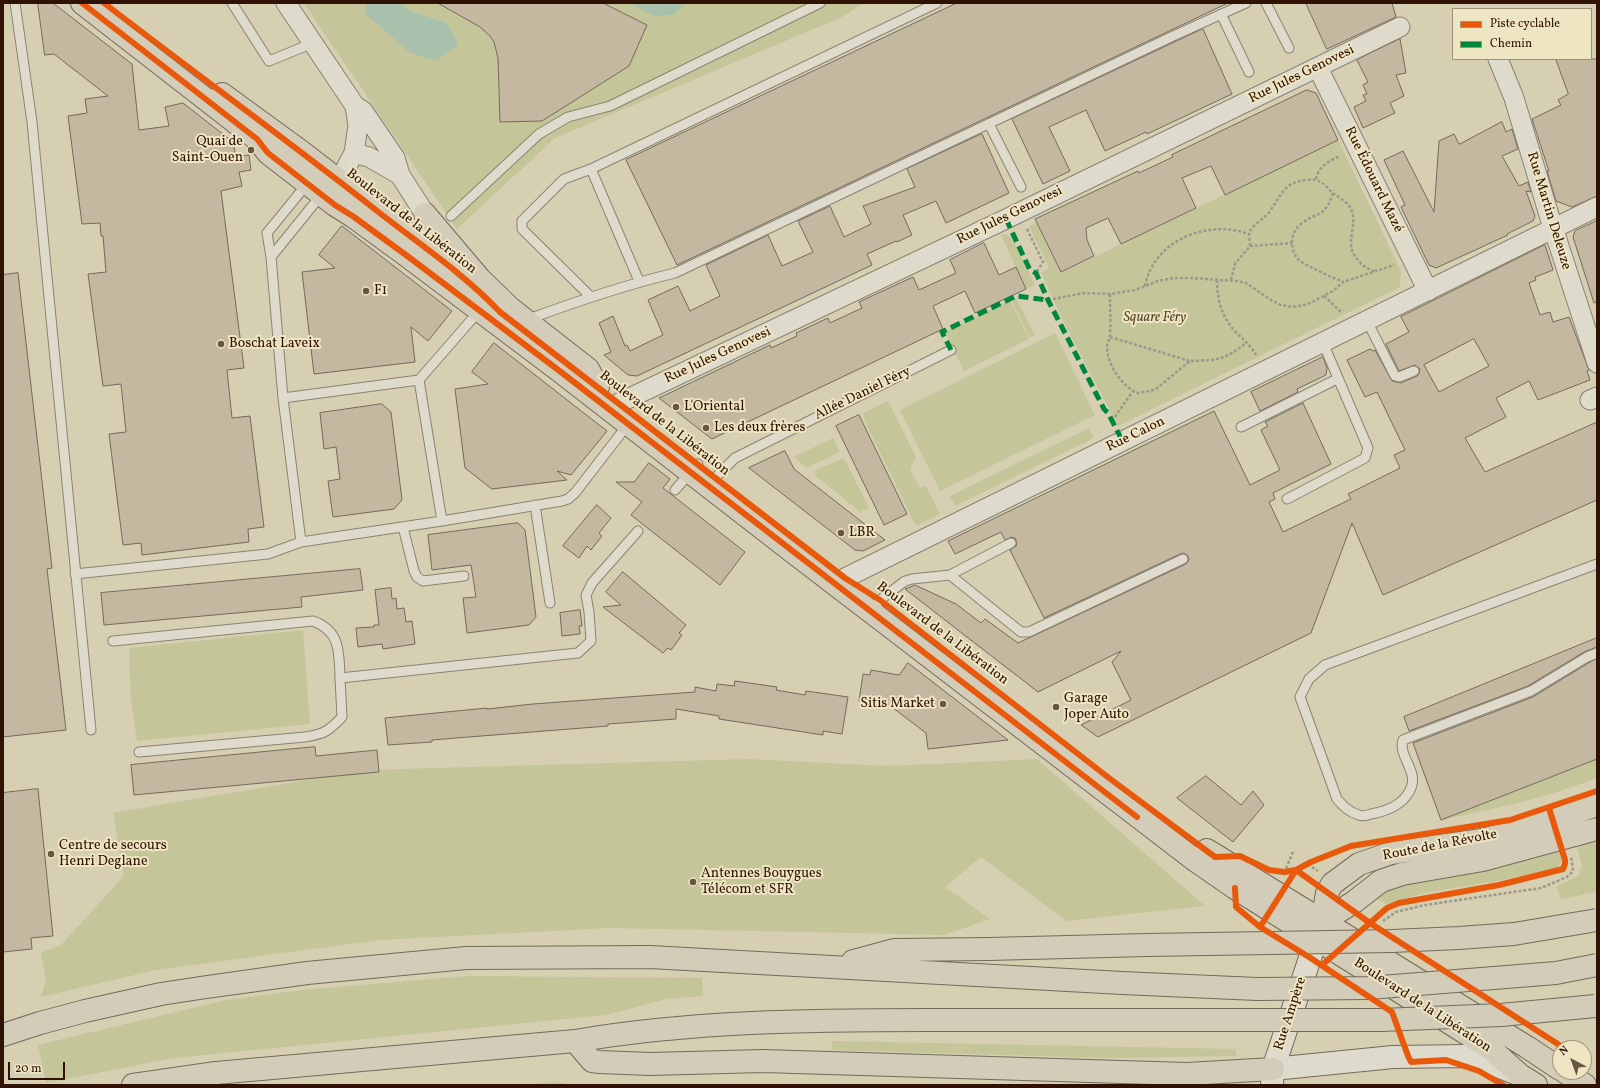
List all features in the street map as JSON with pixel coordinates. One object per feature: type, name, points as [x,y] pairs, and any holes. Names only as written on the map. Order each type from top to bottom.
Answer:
[{"type":"main road","name":"Boulevard de la Libération","points":[[82,3],[257,139],[268,153],[324,189],[435,255],[485,296],[500,312],[520,322],[598,387],[627,415]]},
{"type":"main road","name":"Boulevard de la Libération","points":[[104,3],[324,189],[479,311],[558,369],[627,415],[1003,704],[1215,857],[1491,1049],[1528,1080]]},
{"type":"main road","points":[[425,214],[480,279],[520,322]]},
{"type":"main road","name":"Boulevard de la Libération","points":[[694,468],[715,478],[845,578],[875,606]]},
{"type":"main road","name":"Route de la Révolte","points":[[1319,930],[1327,892],[1332,884],[1359,864],[1391,853],[1482,840],[1560,818],[1597,805]]},
{"type":"main road","points":[[1560,818],[1581,812],[1597,815]]},
{"type":"main road","name":"Route de la Révolte","points":[[1319,930],[1381,880],[1402,874],[1483,860],[1597,829]]},
{"type":"main road","points":[[832,966],[894,950],[1392,941],[1514,934],[1597,920]]},
{"type":"main road","name":"Boulevard de la Libération","points":[[1319,930],[1520,1043],[1552,1063]]},
{"type":"main road","name":"Rue Ampère","points":[[1272,1077],[1319,930]]},
{"type":"main road","points":[[3,1035],[85,1011],[154,996],[222,984],[307,973],[466,958],[650,956],[1122,983],[1257,989],[1369,988],[1556,973],[1597,965]]},
{"type":"main road","points":[[133,1085],[216,1073],[575,1042],[624,1034],[690,1027],[802,1020],[1390,1020],[1501,1014],[1596,1005]]},
{"type":"main road","points":[[575,1042],[592,1061],[628,1063],[763,1061],[1272,1077],[1393,1057],[1465,1056],[1487,1062],[1528,1080]]},
{"type":"street","points":[[286,3],[355,106],[363,111],[395,158],[400,175],[425,214],[433,235],[435,255]]},
{"type":"street","name":"Rue Jules Genovesi","points":[[627,415],[1019,212],[1400,28]]},
{"type":"street","name":"Rue Martin Deleuze","points":[[1498,60],[1514,98],[1553,228],[1597,364]]},
{"type":"street","name":"Rue Édouard Mazé","points":[[1318,68],[1428,291]]},
{"type":"street","points":[[324,189],[345,170],[354,153],[358,125],[355,106]]},
{"type":"street","points":[[354,153],[369,157],[400,175]]},
{"type":"street","name":"Rue Calon","points":[[845,578],[1597,207]]},
{"type":"lane","points":[[15,3],[32,122],[90,730]]},
{"type":"lane","points":[[232,3],[269,61],[312,43]]},
{"type":"lane","points":[[451,216],[531,140],[549,128],[573,115],[610,106],[820,3]]},
{"type":"lane","points":[[591,297],[522,229],[522,221],[564,179],[591,169],[937,3]]},
{"type":"lane","points":[[520,322],[639,281],[676,273],[1246,3]]},
{"type":"lane","points":[[1266,3],[1288,48]]},
{"type":"lane","points":[[1220,14],[1249,72]]},
{"type":"lane","points":[[989,124],[1021,187]]},
{"type":"lane","points":[[591,169],[639,281]]},
{"type":"lane","points":[[301,542],[283,398],[271,257],[267,233],[324,189]]},
{"type":"lane","points":[[271,257],[324,189]]},
{"type":"lane","points":[[283,398],[420,380],[479,311]]},
{"type":"lane","points":[[1367,321],[1395,376],[1399,377],[1414,371]]},
{"type":"lane","points":[[1287,499],[1365,458],[1368,448],[1337,379],[1323,343]]},
{"type":"lane","name":"Allée Daniel Féry","points":[[715,478],[735,458],[951,350]]},
{"type":"lane","points":[[1241,427],[1337,379]]},
{"type":"lane","points":[[420,380],[442,521]]},
{"type":"lane","points":[[75,574],[268,554],[301,542],[562,502],[575,493],[627,415]]},
{"type":"lane","points":[[675,490],[694,468]]},
{"type":"lane","points":[[535,505],[550,604]]},
{"type":"lane","points":[[404,527],[414,571],[417,577],[423,581],[464,576]]},
{"type":"lane","points":[[340,678],[578,653],[591,641],[586,595],[592,583],[638,530]]},
{"type":"lane","points":[[875,606],[912,579],[950,575],[1011,543]]},
{"type":"lane","points":[[950,575],[1021,632],[1029,632],[1183,559]]},
{"type":"lane","points":[[1597,564],[1325,665],[1309,679],[1300,697],[1337,799],[1346,810],[1361,816],[1383,812],[1397,805],[1407,796],[1412,784],[1412,770],[1404,753],[1402,744],[1404,740],[1531,691],[1587,657],[1597,653]]},
{"type":"lane","points":[[113,641],[313,621],[323,624],[330,631],[338,645],[342,717],[334,726],[321,734],[297,738],[139,752]]},
{"type":"path","points":[[1316,179],[1320,168],[1335,158]]},
{"type":"path","points":[[1230,280],[1235,264],[1250,246],[1249,234],[1251,230],[1269,213],[1277,198],[1291,184],[1298,180],[1316,179],[1346,202],[1351,209],[1353,224],[1350,245],[1352,252],[1360,263],[1367,269],[1375,272]]},
{"type":"path","points":[[1333,193],[1324,212],[1308,219],[1297,228],[1293,234],[1292,250],[1299,260],[1343,282]]},
{"type":"path","points":[[1019,212],[1043,262],[1036,273]]},
{"type":"path","points":[[1145,286],[1154,263],[1164,250],[1185,237],[1203,230],[1216,229],[1231,230],[1249,234]]},
{"type":"path","points":[[1250,246],[1292,243]]},
{"type":"path","points":[[1048,300],[1084,293],[1110,294],[1135,290],[1158,281],[1173,278],[1230,280],[1246,283],[1271,300],[1293,307],[1308,304],[1332,291],[1343,282],[1398,264],[1411,257]]},
{"type":"path","points":[[1217,280],[1217,298],[1224,314],[1233,329],[1252,347],[1262,373]]},
{"type":"path","points":[[1110,294],[1110,337],[1107,347],[1113,367],[1118,377],[1133,391],[1136,393],[1142,393],[1156,389],[1190,361]]},
{"type":"path","points":[[1110,337],[1190,361],[1204,362],[1221,358],[1235,352],[1246,342]]},
{"type":"path","points":[[1112,421],[1133,391]]},
{"type":"path","points":[[1380,923],[1396,912],[1418,907],[1541,888],[1567,877],[1573,871],[1570,850]]},
{"type":"path","points":[[1277,871],[1290,871]]},
{"type":"path","points":[[1422,899],[1430,897]]},
{"type":"green space","points":[[306,3],[864,3],[840,18],[555,138],[457,229],[305,5]]},
{"type":"green space","name":"Square Féry","points":[[1338,140],[1401,271],[1400,287],[1118,426],[1063,321],[1041,272],[1049,268],[1029,226],[1036,223],[1061,273]]},
{"type":"green space","points":[[1003,234],[1012,237],[1035,285],[1026,289],[1001,235]]},
{"type":"green space","points":[[1016,298],[1035,335],[1030,338],[1012,301]]},
{"type":"green space","points":[[1010,300],[1029,339],[964,371],[945,332]]},
{"type":"green space","points":[[1055,333],[1095,415],[940,491],[900,410]]},
{"type":"green space","points":[[888,401],[916,457],[910,469],[920,488],[926,486],[940,514],[916,526],[865,422],[863,413]]},
{"type":"green space","points":[[1089,428],[1094,438],[955,506],[950,496]]},
{"type":"green space","points":[[833,438],[840,452],[807,468],[794,457]]},
{"type":"green space","points":[[844,458],[869,508],[860,512],[816,476],[814,471]]},
{"type":"green space","points":[[303,630],[310,724],[137,741],[131,700],[129,648]]},
{"type":"green space","points":[[749,759],[888,766],[1037,759],[1205,906],[1066,921],[981,857],[945,887],[990,919],[944,935],[610,928],[380,940],[156,970],[41,997],[46,979],[41,953],[61,945],[124,876],[113,813],[365,770]]},
{"type":"green space","points":[[1597,759],[1597,778],[1540,797],[1441,820]]},
{"type":"green space","points":[[1597,839],[1597,892],[1561,899],[1556,887],[1579,875],[1582,865],[1576,845]]},
{"type":"green space","points":[[1559,852],[1562,861],[1557,868],[1498,881],[1429,892],[1386,904],[1375,898],[1396,885],[1490,868]]},
{"type":"green space","points":[[467,976],[702,978],[703,996],[666,999],[606,1015],[174,1058],[46,1083],[38,1045],[226,1000],[301,990]]},
{"type":"green space","points":[[832,1041],[1235,1049],[1237,1056],[1107,1058],[832,1050]]},
{"type":"green space","points":[[557,1082],[569,1085],[518,1085]]},
{"type":"shaded area","points":[[366,3],[404,3],[404,6],[413,12],[447,23],[458,44],[436,61],[409,52],[366,14]]},
{"type":"shaded area","points":[[630,3],[685,3],[673,15],[653,16]]},
{"type":"building","points":[[38,3],[53,3],[132,64],[139,130],[169,126],[165,107],[183,103],[233,142],[236,157],[249,155],[251,170],[239,172],[242,186],[221,191],[244,368],[227,370],[232,418],[250,416],[264,527],[248,529],[249,542],[142,555],[141,543],[123,545],[109,434],[126,432],[121,384],[103,386],[88,274],[106,272],[103,236],[101,236],[100,223],[82,224],[68,116],[87,113],[85,99],[108,96],[54,54],[45,55]]},
{"type":"building","points":[[438,3],[603,3],[647,25],[629,66],[542,121],[500,122],[498,58],[494,42],[480,27]]},
{"type":"building","points":[[957,3],[1228,3],[677,265],[626,160]]},
{"type":"building","points":[[1306,3],[1392,3],[1396,17],[1327,49]]},
{"type":"building","points":[[1203,29],[1232,94],[1147,134],[1146,132],[1105,151],[1086,110],[1049,127],[1070,171],[1043,184],[1012,119]]},
{"type":"building","points":[[1400,39],[1406,73],[1396,75],[1404,96],[1390,103],[1395,113],[1363,128],[1354,107],[1366,101],[1363,95],[1367,94],[1363,85],[1368,82],[1357,60]]},
{"type":"building","points":[[1597,59],[1597,196],[1572,207],[1556,201],[1547,171],[1549,171],[1532,119],[1561,105],[1558,100],[1568,94],[1556,60]]},
{"type":"building","points":[[1307,90],[1316,93],[1338,140],[1225,195],[1211,166],[1182,178],[1196,208],[1121,244],[1108,218],[1086,228],[1087,240],[1094,256],[1061,272],[1035,219],[1138,171],[1139,173],[1173,157],[1172,155]]},
{"type":"building","points":[[1502,122],[1506,132],[1512,129],[1518,149],[1502,156],[1519,186],[1528,182],[1531,192],[1526,191],[1535,216],[1533,221],[1507,234],[1508,235],[1436,268],[1429,265],[1401,207],[1405,205],[1384,160],[1403,151],[1434,212],[1439,141],[1454,134],[1459,144]]},
{"type":"building","points":[[982,134],[1009,193],[946,223],[936,201],[903,215],[912,235],[867,254],[872,265],[637,376],[628,375],[604,355],[611,352],[599,323],[613,316],[625,346],[627,345],[630,351],[663,335],[648,300],[678,286],[690,311],[720,296],[706,265],[768,235],[782,266],[813,252],[798,221],[830,206],[844,237],[871,224],[863,206],[915,187],[907,169]]},
{"type":"building","points":[[1597,221],[1597,302],[1594,303],[1573,237],[1575,231]]},
{"type":"building","name":"F1","points":[[342,226],[452,311],[428,341],[411,327],[415,362],[314,374],[302,272],[335,268],[319,255]]},
{"type":"building","points":[[984,243],[999,275],[1016,267],[1026,289],[975,313],[965,291],[933,306],[943,329],[712,439],[659,398],[770,345],[771,348],[797,336],[796,333],[828,318],[830,323],[862,308],[859,302],[913,277],[919,290],[956,273],[950,260]]},
{"type":"building","points":[[1545,245],[1553,270],[1535,277],[1536,280],[1529,283],[1540,315],[1550,312],[1553,322],[1569,317],[1589,370],[1587,371],[1590,380],[1538,400],[1529,381],[1496,398],[1506,417],[1465,438],[1485,472],[1597,422],[1597,500],[1383,595],[1352,523],[1311,633],[1098,737],[1081,725],[1131,700],[1112,662],[1121,651],[1038,692],[905,589],[915,585],[956,604],[981,623],[985,619],[1018,643],[1186,564],[1189,560],[1188,556],[1184,553],[1180,554],[1044,618],[1010,550],[1016,546],[1017,543],[1015,538],[1011,537],[1005,540],[1001,532],[955,554],[948,541],[1214,411],[1250,485],[1280,470],[1261,430],[1268,426],[1265,422],[1303,403],[1331,464],[1273,493],[1275,499],[1269,502],[1283,532],[1351,499],[1348,494],[1400,468],[1394,455],[1405,450],[1377,392],[1365,397],[1347,360],[1370,349],[1373,351],[1375,350],[1392,381],[1401,383],[1417,376],[1420,369],[1415,365],[1399,371],[1386,344],[1409,332],[1401,317]],"holes":[[[1474,339],[1489,366],[1439,392],[1424,365]]]},
{"type":"building","points":[[18,273],[52,568],[47,569],[66,730],[3,737],[3,275]]},
{"type":"building","points":[[494,343],[607,431],[571,475],[557,471],[567,480],[492,489],[465,468],[455,389],[488,384],[472,372]]},
{"type":"building","points":[[1323,357],[1327,368],[1326,375],[1297,389],[1298,392],[1260,411],[1251,392]]},
{"type":"building","points":[[382,404],[391,412],[402,500],[394,509],[333,517],[328,481],[340,479],[336,447],[324,449],[320,413]]},
{"type":"building","points":[[859,415],[907,514],[884,525],[836,426]]},
{"type":"building","points":[[785,451],[794,469],[885,540],[863,551],[855,550],[749,468]]},
{"type":"building","points":[[649,463],[670,479],[663,488],[745,552],[720,585],[631,515],[642,502],[616,482],[634,482]]},
{"type":"building","points":[[597,505],[611,518],[599,533],[602,536],[591,550],[587,546],[579,558],[563,546]]},
{"type":"building","points":[[518,523],[525,530],[536,617],[529,625],[467,633],[463,598],[476,597],[471,565],[432,570],[428,535]]},
{"type":"building","points":[[360,569],[363,590],[301,597],[302,607],[104,625],[101,593]]},
{"type":"building","points":[[623,572],[686,625],[679,633],[682,635],[671,650],[668,648],[663,653],[603,607],[621,605],[606,592]]},
{"type":"building","points":[[391,588],[392,599],[396,598],[397,609],[404,608],[406,622],[412,621],[415,644],[383,649],[382,644],[358,647],[356,628],[374,627],[374,625],[379,625],[375,590]]},
{"type":"building","points":[[580,610],[582,626],[579,626],[580,634],[562,636],[560,613]]},
{"type":"building","points":[[1597,638],[1597,647],[1584,652],[1528,686],[1409,731],[1404,717]]},
{"type":"building","points":[[1597,659],[1597,759],[1441,820],[1413,743],[1533,697]]},
{"type":"building","points":[[908,663],[1008,740],[928,749],[926,733],[889,705],[859,701],[863,674],[870,675],[871,670],[899,675]]},
{"type":"building","points":[[735,681],[777,687],[776,690],[805,695],[806,691],[848,697],[842,734],[823,731],[823,735],[719,719],[719,716],[676,709],[676,719],[388,745],[385,718],[533,704],[695,692],[695,687],[716,691],[717,684],[734,686]]},
{"type":"building","points":[[315,747],[316,756],[377,750],[379,772],[134,795],[131,765]]},
{"type":"building","points":[[1206,776],[1241,805],[1253,791],[1264,805],[1233,842],[1177,798]]},
{"type":"building","points":[[38,789],[53,936],[31,938],[32,949],[3,952],[3,793]]},
{"type":"marked path","points":[[1006,219],[1030,270],[1036,273],[1048,300],[1104,409],[1108,413],[1123,442]]},
{"type":"marked path","points":[[951,350],[942,332],[1016,296],[1048,300]]},
{"type":"cycle path","points":[[82,3],[257,139],[268,153],[335,205],[406,255],[557,369],[1137,817]]},
{"type":"cycle path","points":[[104,3],[443,261],[487,298],[500,312],[845,578],[880,600],[1109,778],[1215,857],[1240,856],[1269,870],[1284,872],[1296,870],[1370,923],[1552,1040]]},
{"type":"cycle path","points":[[1260,927],[1296,870],[1311,862],[1351,846],[1510,820],[1597,791]]},
{"type":"cycle path","points":[[1322,965],[1387,908],[1399,903],[1499,885],[1563,869],[1565,860],[1549,808]]},
{"type":"cycle path","points":[[1235,888],[1236,907],[1260,927],[1309,957],[1392,1012],[1411,1062],[1446,1060],[1479,1071],[1503,1085]]},
{"type":"place","name":"Quai de Saint-Ouen","points":[[251,150]]},
{"type":"place","name":"F1","points":[[366,291]]},
{"type":"place","name":"Boschat Laveix","points":[[221,344]]},
{"type":"place","name":"L'Oriental","points":[[676,407]]},
{"type":"place","name":"Les deux frères","points":[[706,428]]},
{"type":"place","name":"LBR","points":[[841,533]]},
{"type":"place","name":"Sitis Market","points":[[943,704]]},
{"type":"place","name":"Garage Joper Auto","points":[[1056,707]]},
{"type":"place","name":"Centre de secours Henri Deglane","points":[[51,854]]},
{"type":"place","name":"Antennes Bouygues Télécom et SFR","points":[[693,882]]}]
